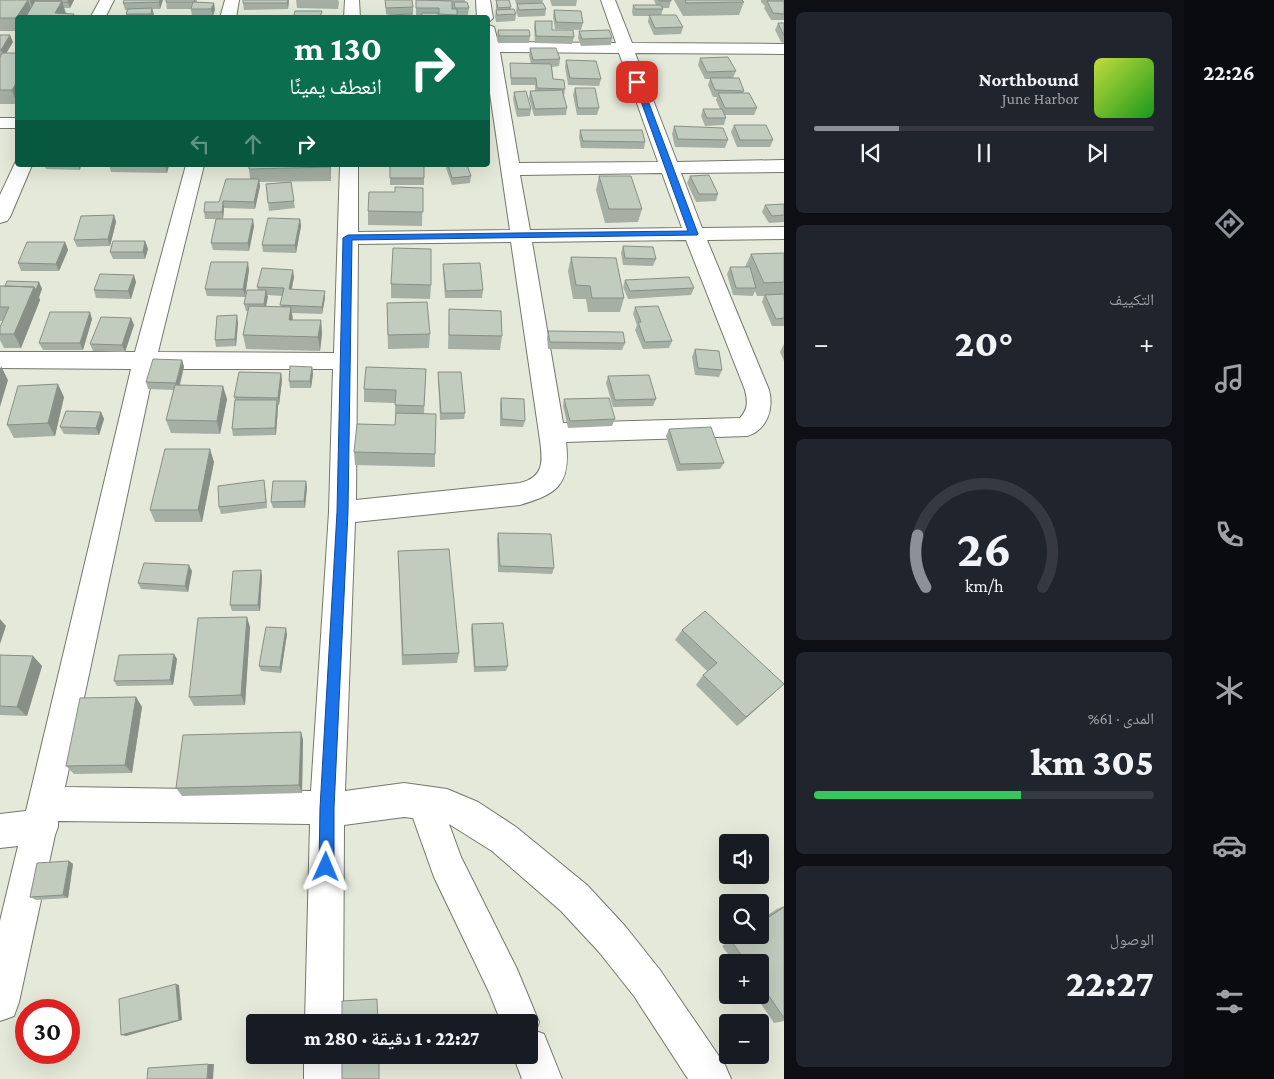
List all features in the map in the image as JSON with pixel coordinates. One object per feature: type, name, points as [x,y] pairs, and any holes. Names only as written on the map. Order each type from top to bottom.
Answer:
[{"type":"street","points":[[98,15],[106,0]]},
{"type":"street","points":[[229,15],[232,0]]},
{"type":"street","points":[[352,0],[352,15]]},
{"type":"street","points":[[482,0],[484,15]]},
{"type":"street","points":[[552,433],[747,426],[756,416],[761,406],[757,390],[669,168],[608,0]]},
{"type":"street","points":[[490,42],[624,47],[784,49]]},
{"type":"street","points":[[342,512],[520,494],[540,488],[549,479],[555,450],[490,54]]},
{"type":"street","points":[[0,123],[15,123]]},
{"type":"street","points":[[509,169],[784,166]]},
{"type":"street","points":[[0,217],[22,167]]},
{"type":"street","points":[[0,1002],[144,360],[194,167]]},
{"type":"street","points":[[324,1014],[327,808],[342,512],[349,167]]},
{"type":"street","points":[[348,238],[784,233]]},
{"type":"street","points":[[0,360],[345,361]]},
{"type":"street","points":[[0,831],[42,816],[352,808],[404,800],[447,806],[466,814],[504,839],[574,898],[612,939],[647,983],[711,1079]]},
{"type":"street","points":[[424,802],[446,865],[504,982],[517,1014]]},
{"type":"street","points":[[324,1064],[324,1079]]},
{"type":"street","points":[[536,1064],[542,1079]]},
{"type":"building","points":[[0,0],[28,0],[18,15],[15,15],[15,18],[0,18]]},
{"type":"building","points":[[68,0],[68,2],[37,1]]},
{"type":"building","points":[[124,0],[160,0],[159,2],[123,3]]},
{"type":"building","points":[[166,0],[195,0],[194,2],[166,2]]},
{"type":"building","points":[[243,0],[288,0],[287,3],[243,3]]},
{"type":"building","points":[[385,0],[412,0],[413,7],[386,8]]},
{"type":"building","points":[[416,0],[452,1],[452,9],[457,9],[457,15],[439,14],[439,8],[416,8]]},
{"type":"building","points":[[496,0],[509,0],[511,7],[498,8]]},
{"type":"building","points":[[685,0],[742,0],[744,2],[686,3]]},
{"type":"building","points":[[35,1],[62,1],[55,13],[74,14],[74,15],[27,15]]},
{"type":"building","points":[[767,1],[784,1],[784,14],[773,13]]},
{"type":"building","points":[[193,2],[214,3],[211,9],[191,9]]},
{"type":"building","points":[[454,2],[467,2],[469,8],[455,8]]},
{"type":"building","points":[[543,3],[546,9],[519,10],[517,4]]},
{"type":"building","points":[[633,5],[661,5],[663,9],[635,9]]},
{"type":"building","points":[[152,8],[151,14],[126,14],[128,9]]},
{"type":"building","points":[[514,9],[516,14],[497,15],[496,10]]},
{"type":"building","points":[[554,10],[581,11],[583,23],[556,22]]},
{"type":"building","points":[[295,11],[322,11],[321,15],[294,15]]},
{"type":"building","points":[[422,13],[438,13],[438,15],[422,15]]},
{"type":"building","points":[[649,15],[676,15],[683,27],[655,28]]},
{"type":"building","points":[[535,21],[552,21],[552,30],[573,30],[574,37],[536,36]]},
{"type":"building","points":[[778,23],[784,23],[784,36]]},
{"type":"building","points":[[498,30],[529,30],[530,36],[499,36]]},
{"type":"building","points":[[609,30],[612,38],[582,39],[579,31]]},
{"type":"building","points":[[0,35],[10,35],[1,50],[0,50]]},
{"type":"building","points":[[530,48],[556,48],[560,59],[533,60]]},
{"type":"building","points":[[2,53],[15,53],[15,85],[12,90],[0,90],[0,57]]},
{"type":"building","points":[[728,57],[736,71],[707,72],[700,58]]},
{"type":"building","points":[[566,60],[596,61],[601,79],[570,78]]},
{"type":"building","points":[[510,63],[551,64],[553,79],[564,80],[565,89],[537,88],[536,78],[511,78]]},
{"type":"building","points":[[710,78],[739,78],[744,91],[715,90]]},
{"type":"building","points":[[575,88],[595,88],[599,108],[578,108]]},
{"type":"building","points":[[562,90],[567,108],[535,109],[530,91]]},
{"type":"building","points":[[526,91],[531,109],[518,109],[514,92]]},
{"type":"building","points":[[718,93],[749,93],[757,108],[725,108]]},
{"type":"building","points":[[703,109],[722,109],[726,118],[707,118]]},
{"type":"building","points":[[734,125],[766,125],[773,140],[740,140]]},
{"type":"building","points":[[674,126],[723,128],[728,140],[678,139]]},
{"type":"building","points":[[580,130],[642,130],[645,142],[583,141]]},
{"type":"building","points":[[249,167],[330,167],[249,169]]},
{"type":"building","points":[[390,167],[424,167],[424,178],[390,178]]},
{"type":"building","points":[[449,167],[468,167],[471,176],[452,178]]},
{"type":"building","points":[[709,175],[718,194],[699,194],[690,176]]},
{"type":"building","points":[[599,176],[631,176],[642,209],[609,209]]},
{"type":"building","points":[[226,179],[259,179],[254,202],[223,201],[222,212],[204,212],[205,202],[219,202]]},
{"type":"building","points":[[291,182],[294,201],[268,203],[266,184]]},
{"type":"building","points":[[395,187],[423,188],[423,212],[368,211],[369,192],[395,192]]},
{"type":"building","points":[[784,204],[784,215],[772,216],[765,205]]},
{"type":"building","points":[[114,215],[108,239],[74,240],[81,216]]},
{"type":"building","points":[[268,218],[300,219],[295,245],[262,245]]},
{"type":"building","points":[[216,219],[253,219],[248,243],[211,243]]},
{"type":"building","points":[[113,241],[145,241],[143,252],[110,252]]},
{"type":"building","points":[[27,242],[65,242],[56,264],[18,263]]},
{"type":"building","points":[[623,246],[653,247],[656,259],[625,258]]},
{"type":"building","points":[[393,248],[431,249],[431,285],[391,284]]},
{"type":"building","points":[[784,253],[784,282],[764,283],[751,254]]},
{"type":"building","points":[[571,257],[616,258],[624,298],[592,298],[590,286],[576,285]]},
{"type":"building","points":[[211,262],[248,262],[243,289],[205,289]]},
{"type":"building","points":[[480,263],[483,290],[446,291],[443,264]]},
{"type":"building","points":[[730,267],[750,267],[756,288],[736,288]]},
{"type":"building","points":[[262,268],[293,270],[289,289],[325,291],[322,307],[280,305],[284,288],[257,287]]},
{"type":"building","points":[[100,274],[134,275],[128,291],[94,290]]},
{"type":"building","points":[[689,277],[694,288],[630,291],[625,280]]},
{"type":"building","points":[[7,281],[39,282],[36,290],[34,287],[5,286]]},
{"type":"building","points":[[0,286],[34,287],[14,334],[0,334],[0,327],[9,307],[0,307]]},
{"type":"building","points":[[247,290],[266,290],[264,304],[244,304]]},
{"type":"building","points":[[784,294],[784,318],[776,319],[765,295]]},
{"type":"building","points":[[427,302],[430,334],[388,335],[387,303]]},
{"type":"building","points":[[249,306],[291,307],[289,320],[321,320],[318,337],[243,335]]},
{"type":"building","points":[[658,306],[672,341],[645,342],[638,322],[641,322],[635,307]]},
{"type":"building","points":[[449,309],[501,311],[502,336],[449,335]]},
{"type":"building","points":[[50,312],[90,312],[80,343],[39,343]]},
{"type":"building","points":[[237,315],[235,339],[215,340],[217,316]]},
{"type":"building","points":[[101,317],[131,318],[122,345],[90,344]]},
{"type":"building","points":[[548,331],[623,332],[625,343],[550,342]]},
{"type":"building","points":[[695,349],[719,351],[722,370],[698,368]]},
{"type":"building","points":[[153,359],[182,360],[176,383],[146,382]]},
{"type":"building","points":[[290,366],[312,367],[310,381],[289,381]]},
{"type":"building","points":[[366,367],[426,369],[424,406],[395,405],[396,390],[364,389]]},
{"type":"building","points":[[239,372],[281,373],[278,398],[234,397]]},
{"type":"building","points":[[438,372],[461,372],[465,413],[441,413]]},
{"type":"building","points":[[649,375],[656,399],[615,400],[608,376]]},
{"type":"building","points":[[58,384],[48,423],[7,425],[18,386]]},
{"type":"building","points":[[175,385],[223,386],[217,421],[166,420]]},
{"type":"building","points":[[501,398],[524,399],[525,421],[502,419]]},
{"type":"building","points":[[609,398],[615,419],[570,421],[564,399]]},
{"type":"building","points":[[235,400],[277,400],[275,428],[232,429]]},
{"type":"building","points":[[66,411],[101,412],[96,428],[60,427]]},
{"type":"building","points":[[396,413],[436,414],[435,454],[354,452],[357,424],[395,425]]},
{"type":"building","points":[[711,427],[724,463],[680,464],[669,429]]},
{"type":"building","points":[[165,449],[210,449],[198,510],[150,510]]},
{"type":"building","points":[[264,480],[266,502],[219,507],[218,486]]},
{"type":"building","points":[[273,481],[306,481],[304,501],[271,502]]},
{"type":"building","points":[[498,533],[551,534],[554,568],[500,566]]},
{"type":"building","points":[[449,549],[459,653],[403,655],[398,551]]},
{"type":"building","points":[[144,563],[189,565],[185,586],[138,583]]},
{"type":"building","points":[[261,570],[258,605],[230,605],[233,571]]},
{"type":"building","points":[[705,611],[784,684],[746,717],[703,675],[717,663],[682,630]]},
{"type":"building","points":[[247,617],[241,695],[189,697],[198,618]]},
{"type":"building","points":[[503,623],[508,666],[475,667],[472,624]]},
{"type":"building","points":[[266,627],[286,628],[280,667],[259,666]]},
{"type":"building","points":[[174,654],[170,680],[114,681],[119,655]]},
{"type":"building","points":[[0,655],[33,656],[17,707],[0,706]]},
{"type":"building","points":[[136,697],[125,765],[66,766],[80,698]]},
{"type":"building","points":[[301,732],[299,785],[176,788],[183,735]]},
{"type":"building","points":[[69,861],[63,895],[30,897],[37,863]]},
{"type":"building","points":[[784,907],[784,1018],[769,996],[769,954],[740,954],[733,944],[769,944],[769,917]]},
{"type":"building","points":[[176,984],[179,1020],[121,1035],[119,999]]},
{"type":"building","points":[[377,999],[378,1014],[342,1014],[342,1001]]},
{"type":"building","points":[[208,1064],[207,1079],[147,1079],[148,1068]]},
{"type":"building","points":[[342,1064],[379,1064],[379,1079],[342,1079]]},
{"type":"route","points":[[326,867],[327,808],[342,512],[348,238],[694,234],[637,82]]}]
